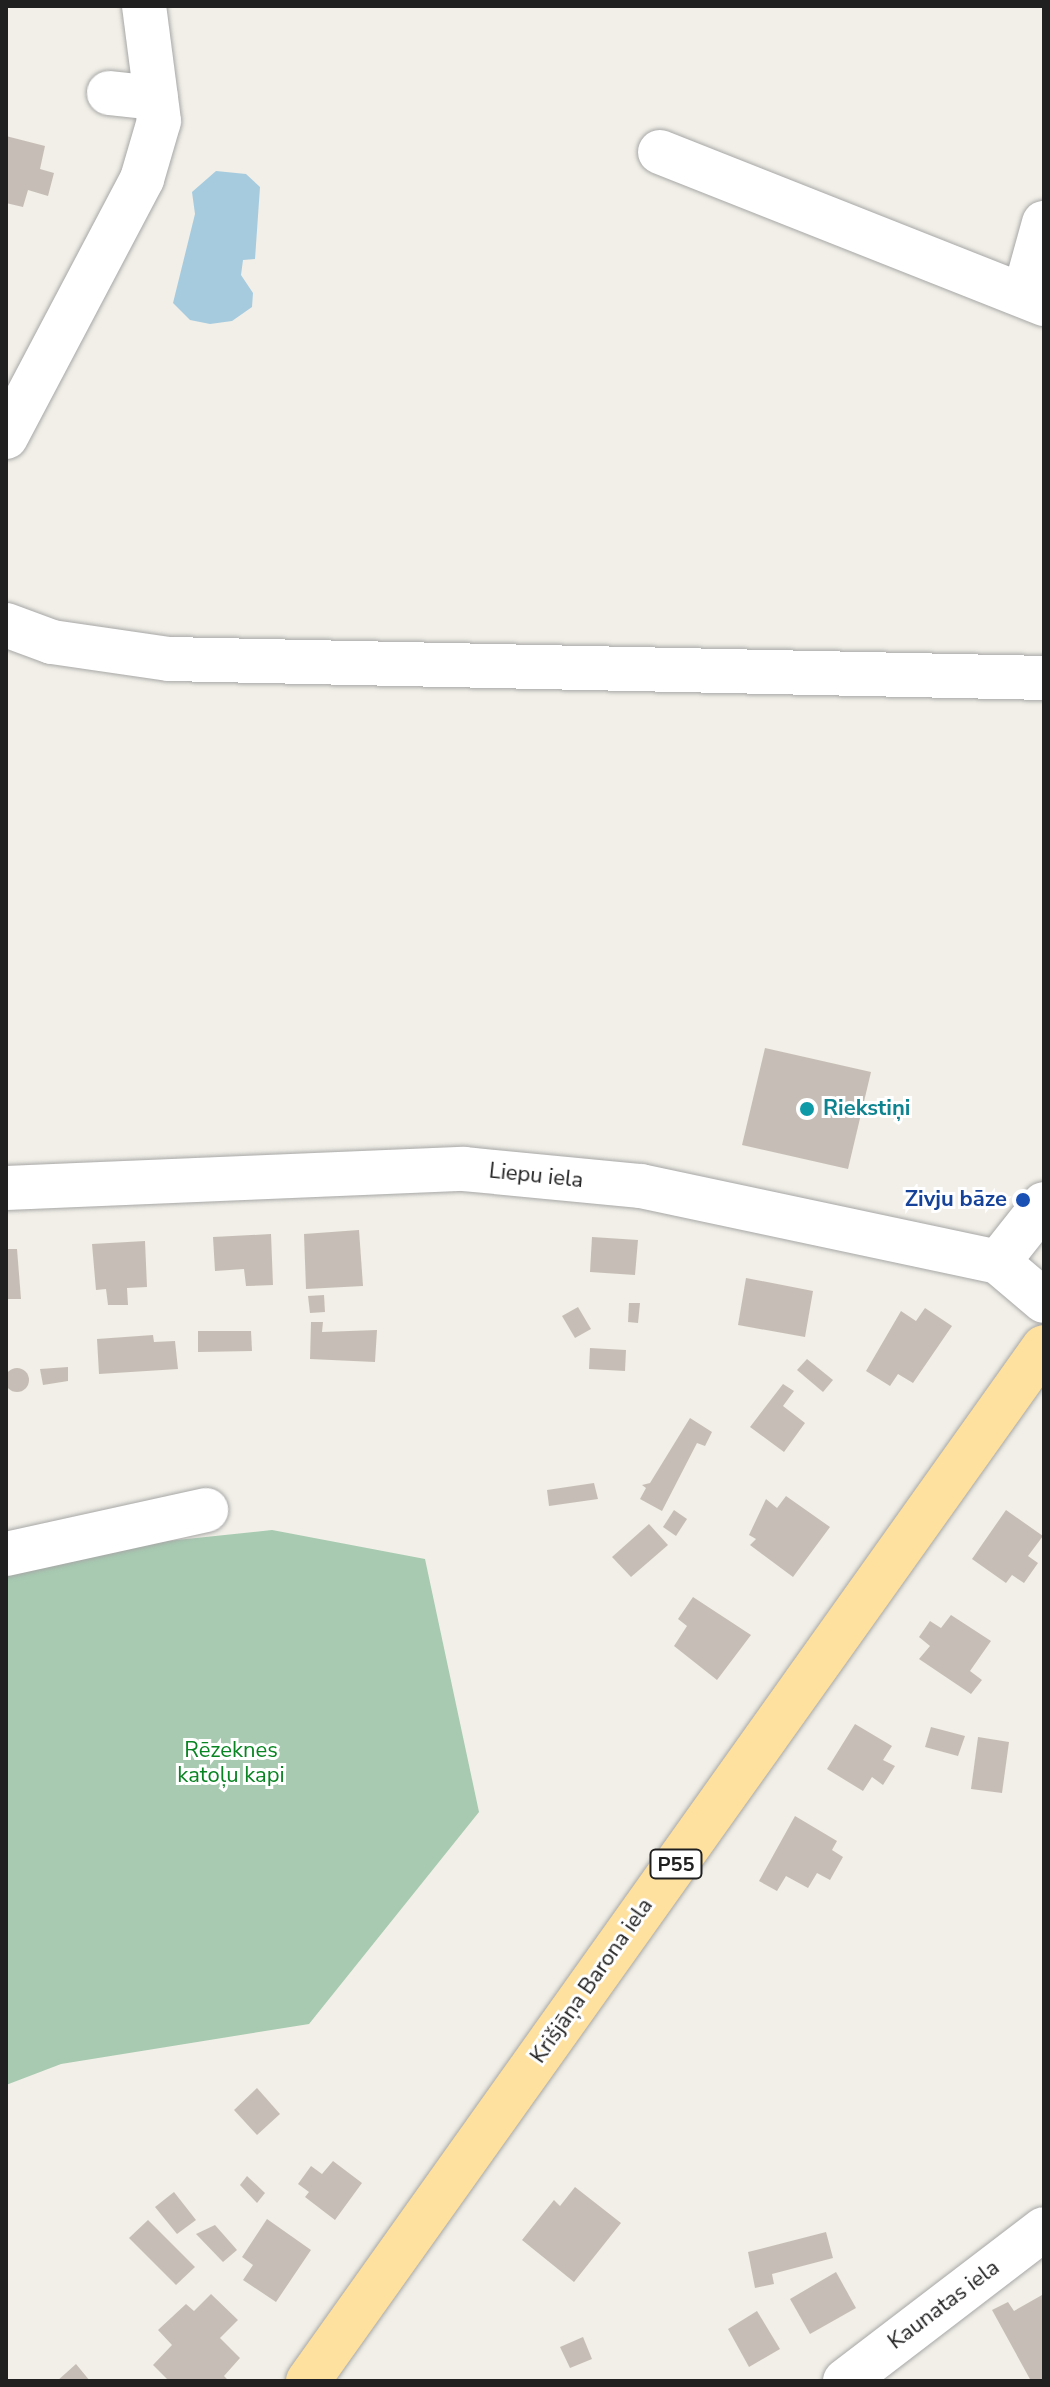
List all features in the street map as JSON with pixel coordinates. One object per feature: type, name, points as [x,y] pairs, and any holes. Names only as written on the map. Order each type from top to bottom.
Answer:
[{"type":"main road","name":"Krišjāņa Barona iela","points":[[308,2381],[1044,1347]]},
{"type":"street","points":[[6,437],[142,179],[159,121],[144,6]]},
{"type":"street","points":[[109,93],[156,98]]},
{"type":"street","points":[[660,152],[1034,300],[1044,223]]},
{"type":"street","points":[[6,625],[52,642],[169,659],[1044,678]]},
{"type":"street","name":"Liepu iela","points":[[6,1188],[464,1169],[641,1186],[998,1262],[1044,1301]]},
{"type":"street","points":[[998,1262],[1044,1204]]},
{"type":"street","points":[[6,1554],[206,1510]]},
{"type":"street","name":"Kaunatas iela","points":[[845,2381],[1044,2229]]},
{"type":"green space","name":"Rēzeknes katoļu kapi","points":[[272,1530],[425,1559],[479,1812],[309,2024],[61,2064],[6,2085],[6,1575],[148,1543]]},
{"type":"water","points":[[216,171],[246,174],[260,187],[255,259],[243,260],[241,275],[253,293],[252,307],[232,321],[210,324],[190,320],[173,303],[195,214],[192,192]]},
{"type":"building","points":[[6,136],[45,146],[40,169],[54,173],[48,196],[28,190],[23,207],[6,203]]},
{"type":"building","name":"Riekstiņi","points":[[765,1048],[871,1072],[848,1169],[742,1145]]},
{"type":"building","points":[[359,1230],[363,1286],[306,1289],[304,1234]]},
{"type":"building","points":[[271,1234],[273,1285],[246,1286],[244,1269],[215,1271],[213,1237]]},
{"type":"building","points":[[592,1237],[638,1240],[635,1275],[590,1272]]},
{"type":"building","points":[[145,1241],[147,1287],[127,1288],[128,1305],[108,1305],[106,1289],[96,1290],[92,1244]]},
{"type":"building","points":[[6,1249],[17,1249],[21,1299],[6,1299]]},
{"type":"building","points":[[746,1278],[813,1291],[805,1337],[738,1325]]},
{"type":"building","points":[[324,1295],[325,1312],[310,1313],[308,1296]]},
{"type":"building","points":[[629,1303],[640,1303],[638,1323],[628,1322]]},
{"type":"building","points":[[578,1307],[591,1329],[575,1338],[562,1316]]},
{"type":"building","points":[[925,1308],[952,1326],[913,1383],[898,1374],[890,1386],[866,1371],[901,1311],[916,1321]]},
{"type":"building","points":[[311,1322],[323,1322],[322,1332],[377,1330],[375,1362],[310,1359]]},
{"type":"building","points":[[198,1331],[251,1331],[252,1351],[198,1352]]},
{"type":"building","points":[[153,1335],[154,1342],[175,1341],[178,1369],[99,1374],[97,1339]]},
{"type":"building","points":[[590,1348],[626,1350],[625,1371],[589,1369]]},
{"type":"building","points":[[807,1359],[833,1380],[823,1392],[797,1370]]},
{"type":"building","points":[[68,1367],[68,1381],[43,1385],[40,1369]]},
{"type":"building","points":[[17,1368],[26,1371],[29,1380],[26,1389],[17,1392],[8,1389],[5,1380],[8,1371]]},
{"type":"building","points":[[783,1384],[794,1391],[783,1406],[805,1423],[784,1452],[750,1427]]},
{"type":"building","points":[[690,1418],[712,1432],[705,1446],[697,1443],[662,1511],[640,1499],[646,1488],[642,1485],[650,1483]]},
{"type":"building","points":[[594,1483],[598,1499],[549,1506],[547,1490]]},
{"type":"building","points":[[786,1496],[830,1527],[793,1577],[750,1545],[756,1539],[749,1535],[766,1499],[777,1508]]},
{"type":"building","points":[[674,1510],[687,1519],[676,1536],[663,1527]]},
{"type":"building","points":[[1006,1510],[1043,1536],[1028,1556],[1038,1563],[1024,1583],[1012,1575],[1006,1583],[972,1559]]},
{"type":"building","points":[[649,1524],[668,1545],[631,1577],[612,1557]]},
{"type":"building","points":[[693,1597],[751,1635],[717,1680],[674,1646],[687,1626],[678,1619]]},
{"type":"building","points":[[951,1615],[991,1641],[970,1671],[982,1680],[971,1694],[919,1659],[930,1646],[919,1637],[930,1621],[941,1628]]},
{"type":"building","points":[[855,1724],[892,1746],[883,1760],[895,1766],[883,1785],[872,1777],[863,1791],[827,1769]]},
{"type":"building","points":[[931,1727],[965,1736],[958,1756],[925,1747]]},
{"type":"building","points":[[978,1737],[1009,1742],[1002,1793],[971,1789]]},
{"type":"building","points":[[795,1816],[837,1841],[832,1850],[843,1857],[830,1880],[817,1873],[808,1888],[786,1876],[777,1891],[759,1881]]},
{"type":"building","points":[[257,2088],[280,2114],[257,2135],[234,2110]]},
{"type":"building","points":[[333,2161],[362,2183],[335,2220],[305,2197],[309,2192],[298,2184],[311,2166],[322,2174]]},
{"type":"building","points":[[247,2176],[265,2193],[257,2203],[240,2185]]},
{"type":"building","points":[[575,2187],[621,2223],[574,2282],[522,2240],[554,2200],[560,2206]]},
{"type":"building","points":[[174,2192],[196,2220],[177,2234],[155,2207]]},
{"type":"building","points":[[267,2219],[311,2250],[276,2302],[243,2280],[253,2265],[242,2257]]},
{"type":"building","points":[[148,2220],[195,2267],[176,2285],[129,2238]]},
{"type":"building","points":[[215,2225],[237,2250],[223,2262],[196,2234]]},
{"type":"building","points":[[826,2232],[833,2258],[772,2274],[774,2284],[755,2288],[748,2252]]},
{"type":"building","points":[[836,2272],[856,2308],[810,2334],[790,2299]]},
{"type":"building","points":[[211,2294],[238,2320],[220,2338],[240,2358],[224,2376],[229,2381],[169,2381],[153,2365],[172,2345],[158,2330],[186,2304],[194,2311]]},
{"type":"building","points":[[1042,2295],[1044,2381],[1031,2381],[992,2310],[1008,2302],[1014,2311]]},
{"type":"building","points":[[757,2311],[780,2349],[749,2367],[728,2329]]},
{"type":"building","points":[[583,2337],[592,2359],[570,2368],[560,2347]]},
{"type":"building","points":[[76,2364],[90,2381],[57,2381],[66,2373]]},
{"type":"place","name":"Riekstiņi","points":[[807,1109]]},
{"type":"place","name":"Zivju bāze","points":[[1023,1200]]}]
